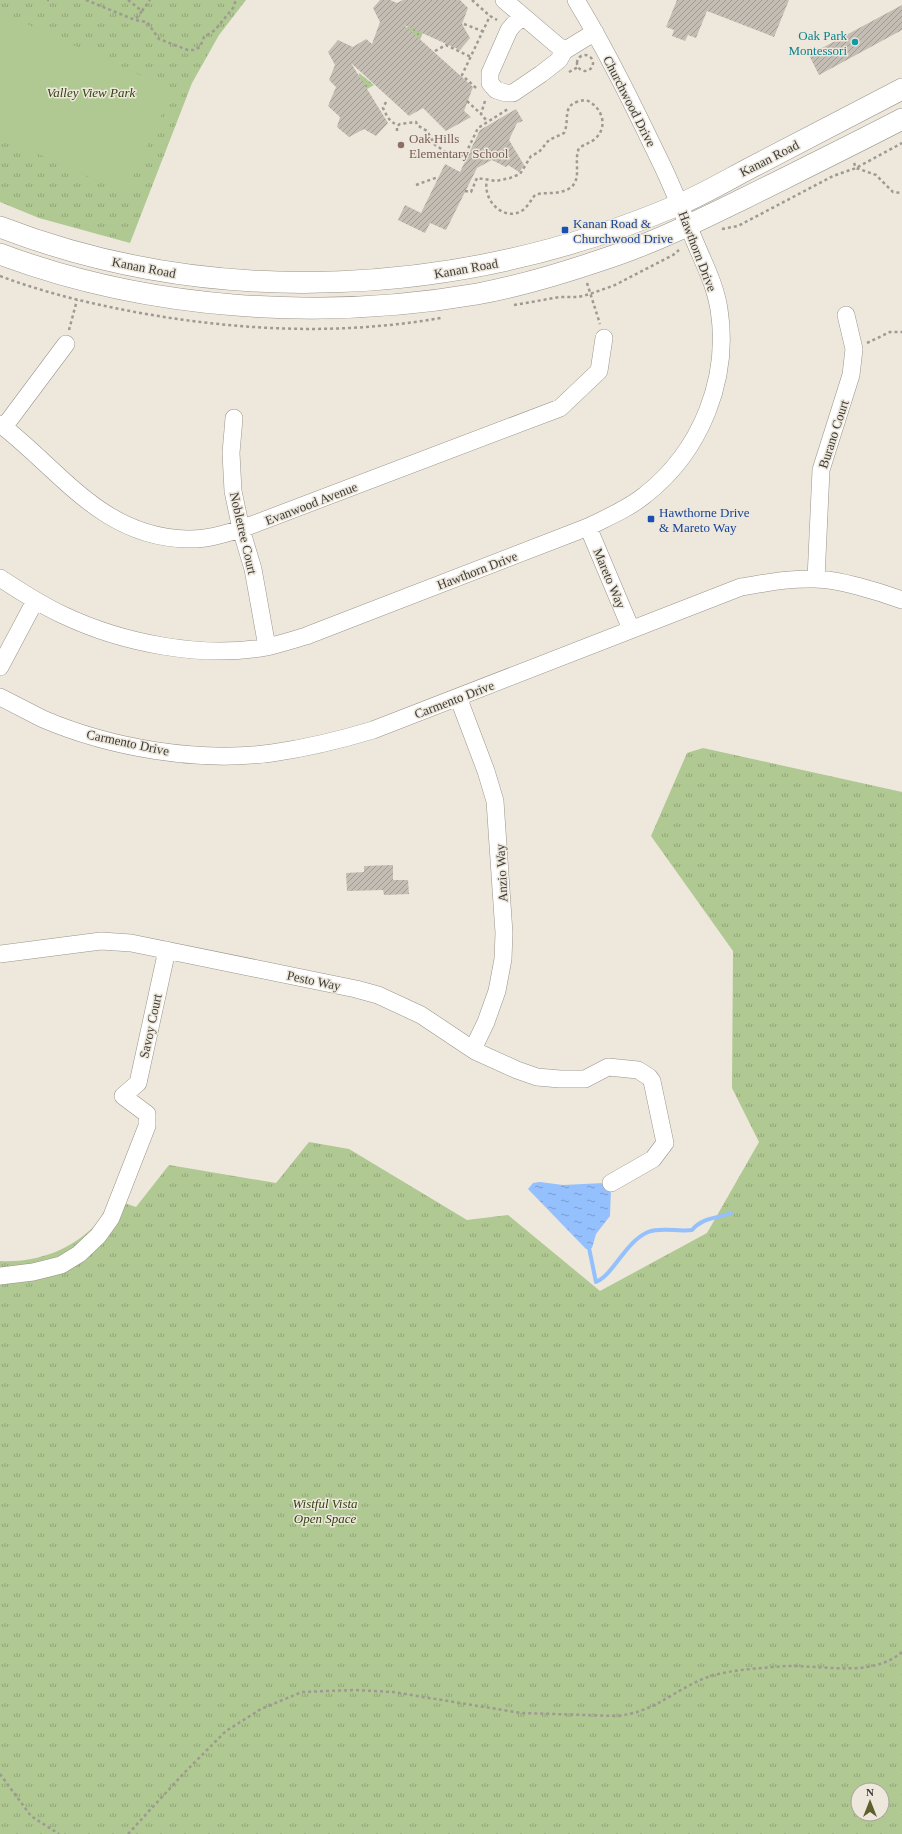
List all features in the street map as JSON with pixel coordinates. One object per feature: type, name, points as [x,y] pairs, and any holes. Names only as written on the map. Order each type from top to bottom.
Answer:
[{"type":"main road","name":"Kanan Road","points":[[0,227],[75,252],[131,265],[182,274],[238,281],[300,283],[357,282],[424,275],[476,267],[536,254],[599,235],[680,204],[902,89]]},
{"type":"main road","name":"Kanan Road","points":[[0,254],[68,276],[175,299],[234,306],[304,308],[415,302],[478,294],[533,282],[613,256],[689,225],[902,120]]},
{"type":"street","points":[[504,0],[564,51]]},
{"type":"street","name":"Churchwood Drive","points":[[576,0],[624,85],[680,204]]},
{"type":"street","points":[[523,17],[509,30],[490,73],[490,82],[496,90],[506,93],[513,93],[558,60],[564,51],[595,32]]},
{"type":"street","name":"Hawthorn Drive","points":[[0,578],[62,615],[92,628],[148,644],[206,650],[267,647],[306,636],[588,527],[626,508],[644,496],[663,479],[692,444],[705,420],[713,398],[721,355],[718,307],[710,276],[680,204]]},
{"type":"street","name":"Burano Court","points":[[816,579],[821,470],[846,394],[854,349],[846,315]]},
{"type":"street","name":"Evanwood Avenue","points":[[2,426],[86,501],[108,516],[128,526],[156,535],[188,539],[220,535],[241,529],[560,408],[599,371],[604,338]]},
{"type":"street","points":[[2,426],[66,344]]},
{"type":"street","name":"Nobletree Court","points":[[234,418],[231,454],[233,491],[241,529],[253,569],[267,647]]},
{"type":"street","name":"Mareto Way","points":[[588,527],[631,629]]},
{"type":"street","name":"Carmento Drive","points":[[0,697],[44,719],[98,738],[155,751],[217,756],[271,753],[328,743],[373,730],[742,587],[777,581],[816,579],[855,586],[902,600]]},
{"type":"street","points":[[0,666],[35,600]]},
{"type":"street","name":"Anzio Way","points":[[458,697],[486,771],[495,801],[504,933],[503,959],[497,992],[486,1022],[473,1050]]},
{"type":"street","name":"Pesto Way","points":[[0,954],[101,941],[131,943],[378,995],[422,1015],[473,1050],[517,1070],[537,1076],[560,1079],[584,1079],[608,1067],[638,1070],[649,1076],[652,1082],[665,1143],[653,1159],[612,1183]]},
{"type":"street","name":"Savoy Court","points":[[0,1276],[33,1272],[61,1265],[79,1254],[98,1236],[111,1218],[147,1126],[147,1114],[123,1096],[138,1083],[167,950]]},
{"type":"path","points":[[87,0],[135,20],[146,22],[159,39],[188,50],[194,50],[200,47],[204,37],[215,30],[233,8],[236,0]]},
{"type":"path","points":[[128,0],[142,11]]},
{"type":"path","points":[[135,20],[150,0]]},
{"type":"path","points":[[472,0],[490,16],[503,23]]},
{"type":"path","points":[[464,24],[482,31]]},
{"type":"path","points":[[435,51],[446,45],[471,57]]},
{"type":"path","points":[[581,56],[586,56],[592,60],[593,65],[590,70],[584,72],[579,69],[577,62],[581,56]]},
{"type":"path","points":[[481,114],[486,98]]},
{"type":"path","points":[[465,191],[471,192],[477,178],[487,180],[510,178],[520,174],[531,156],[539,152],[549,140],[564,134],[568,110],[575,102],[586,100],[598,106],[602,112],[601,128],[597,136],[591,142],[579,148],[577,153],[577,177],[570,188],[561,192],[535,195],[524,209],[512,214],[502,212],[490,202],[486,190],[487,180]]},
{"type":"path","points":[[467,101],[487,121]]},
{"type":"path","points":[[386,102],[383,108],[393,124],[398,125],[416,122],[431,135],[435,145],[449,155],[457,156],[466,153],[478,128],[503,112]]},
{"type":"path","points":[[397,131],[398,125]]},
{"type":"path","points":[[716,231],[738,226],[833,176],[856,168],[902,143]]},
{"type":"path","points":[[856,168],[876,175],[893,192],[902,193]]},
{"type":"path","points":[[416,185],[438,177]]},
{"type":"path","points":[[588,287],[594,307]]},
{"type":"path","points":[[66,344],[77,300]]},
{"type":"path","points":[[854,349],[890,332],[902,332]]},
{"type":"path","points":[[128,1834],[184,1773],[226,1731],[261,1709],[302,1692],[354,1690],[393,1692],[521,1713],[618,1716],[633,1714],[656,1706],[692,1684],[727,1672],[787,1666],[854,1668],[875,1666],[902,1652]]},
{"type":"path","points":[[0,1774],[31,1816],[59,1834]]},
{"type":"green space","name":"Valley View Park","points":[[0,0],[246,0],[219,35],[192,83],[130,243],[39,218],[0,202]]},
{"type":"green space","points":[[0,12],[173,90],[125,193],[0,137]]},
{"type":"green space","points":[[426,25],[420,40],[406,28],[410,26]]},
{"type":"green space","points":[[359,73],[374,85],[360,93]]},
{"type":"green space","name":"Wistful Vista Open Space","points":[[703,748],[902,792],[902,1834],[0,1834],[0,1261],[26,1260],[51,1254],[75,1242],[95,1225],[112,1199],[136,1207],[169,1165],[276,1183],[309,1142],[349,1149],[467,1220],[508,1215],[600,1291],[707,1233],[759,1142],[732,1088],[733,951],[651,836],[687,753]]},
{"type":"water","points":[[540,1182],[563,1185],[604,1183],[611,1188],[610,1216],[596,1234],[592,1248],[586,1249],[528,1189],[533,1183]]},
{"type":"building","points":[[380,0],[390,0],[397,3],[403,0],[460,0],[468,8],[462,24],[470,38],[460,50],[404,25],[473,87],[464,111],[471,117],[446,131],[423,108],[409,116],[351,63],[388,123],[376,136],[364,129],[349,137],[337,127],[340,117],[328,106],[336,87],[329,80],[335,65],[328,52],[338,40],[353,47],[366,39],[372,44],[380,22],[373,8]]},
{"type":"building","points":[[677,0],[789,0],[774,37],[707,11],[696,38],[688,35],[685,41],[672,36],[674,30],[666,27]]},
{"type":"building","name":"Oak Park Montessori","points":[[902,5],[902,30],[819,75],[809,55]]},
{"type":"building","points":[[516,109],[523,121],[517,123],[509,140],[524,165],[519,172],[508,165],[506,167],[492,160],[477,168],[446,230],[430,223],[425,233],[398,220],[405,205],[421,213],[445,164],[460,172],[480,130]]},
{"type":"building","points":[[393,865],[393,880],[408,880],[409,894],[384,895],[383,890],[347,891],[346,873],[364,872],[364,866]]},
{"type":"waterway","points":[[589,1248],[596,1282],[608,1272],[633,1243],[648,1232],[658,1230],[692,1230],[705,1220],[731,1213]]},
{"type":"place","name":"Oak Park Montessori","points":[[855,42]]},
{"type":"place","name":"Oak Hills Elementary School","points":[[401,145]]},
{"type":"place","name":"Kanan Road & Churchwood Drive","points":[[565,230]]},
{"type":"place","name":"Hawthorne Drive & Mareto Way","points":[[651,519]]}]
